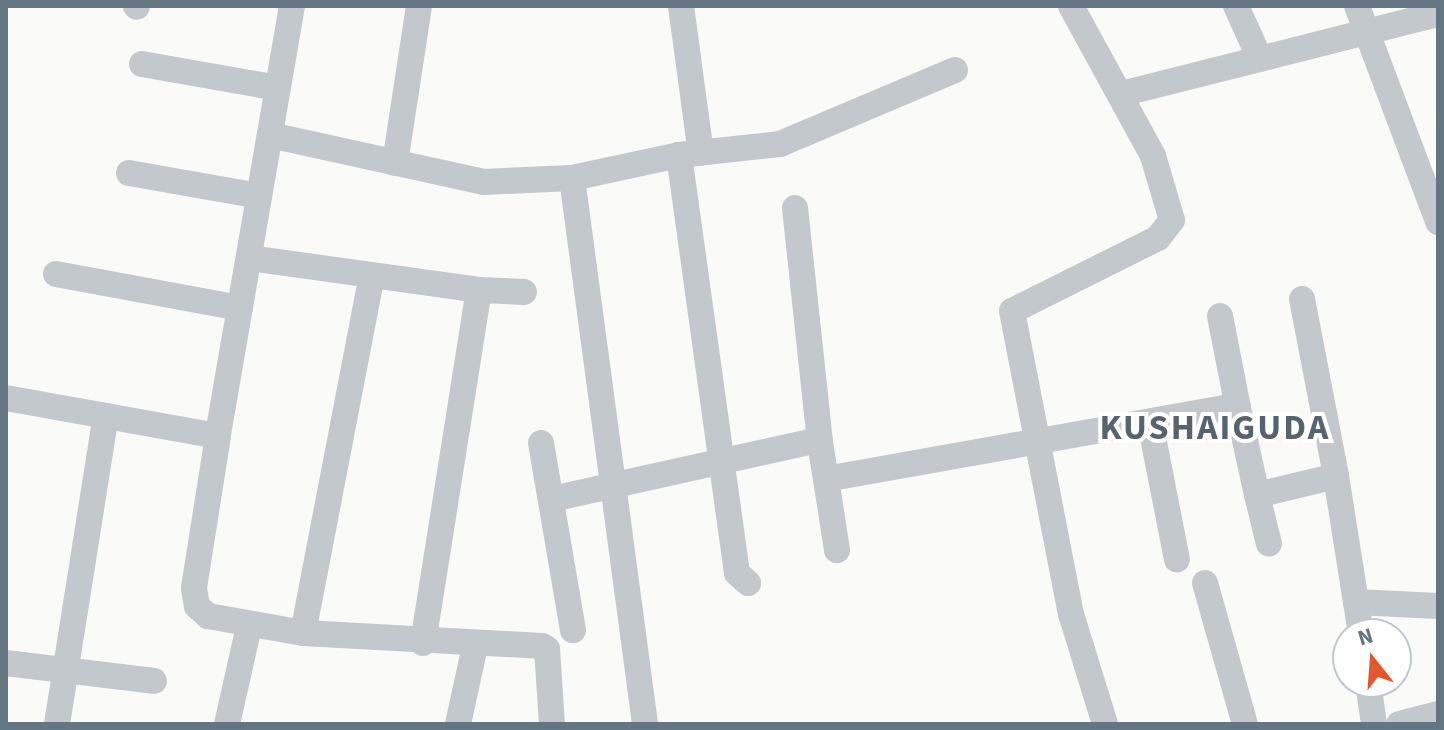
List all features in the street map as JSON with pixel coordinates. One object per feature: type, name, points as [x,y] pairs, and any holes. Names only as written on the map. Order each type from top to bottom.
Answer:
[{"type":"street","points":[[292,6],[218,436],[197,606],[208,616],[249,626],[303,633],[547,649],[552,724]]},
{"type":"street","points":[[395,163],[419,6]]},
{"type":"street","points":[[681,6],[690,154],[722,465],[737,573],[748,583]]},
{"type":"street","points":[[1071,6],[1153,156],[1172,220],[1158,238],[1013,307],[1042,442],[1071,614],[1105,724]]},
{"type":"street","points":[[1236,6],[1260,59]]},
{"type":"street","points":[[1357,6],[1369,31],[1438,222]]},
{"type":"street","points":[[1121,94],[1438,14]]},
{"type":"street","points":[[142,64],[278,88]]},
{"type":"street","points":[[270,135],[483,182],[572,178],[690,154],[780,144],[955,70]]},
{"type":"street","points":[[129,173],[259,196]]},
{"type":"street","points":[[572,178],[645,724]]},
{"type":"street","points":[[795,208],[820,442],[837,550]]},
{"type":"street","points":[[249,258],[479,290],[524,292]]},
{"type":"street","points":[[56,274],[240,308]]},
{"type":"street","points":[[303,633],[372,276]]},
{"type":"street","points":[[423,643],[479,290]]},
{"type":"street","points":[[1302,299],[1336,476],[1358,618]]},
{"type":"street","points":[[1220,316],[1269,544]]},
{"type":"street","points":[[6,398],[218,436]]},
{"type":"street","points":[[826,479],[1238,408]]},
{"type":"street","points":[[57,724],[106,416]]},
{"type":"street","points":[[1150,422],[1177,559]]},
{"type":"street","points":[[552,499],[820,442]]},
{"type":"street","points":[[541,443],[573,630]]},
{"type":"street","points":[[1257,495],[1336,476]]},
{"type":"street","points":[[1205,583],[1245,724]]},
{"type":"street","points":[[1356,602],[1438,606]]},
{"type":"street","points":[[227,724],[249,626]]},
{"type":"street","points":[[458,724],[475,646]]},
{"type":"street","points":[[6,663],[154,681]]},
{"type":"street","points":[[1370,698],[1374,724]]},
{"type":"street","points":[[1399,724],[1438,714]]},
{"type":"district","name":"KUSHAIGUDA","points":[[1215,428]]}]
